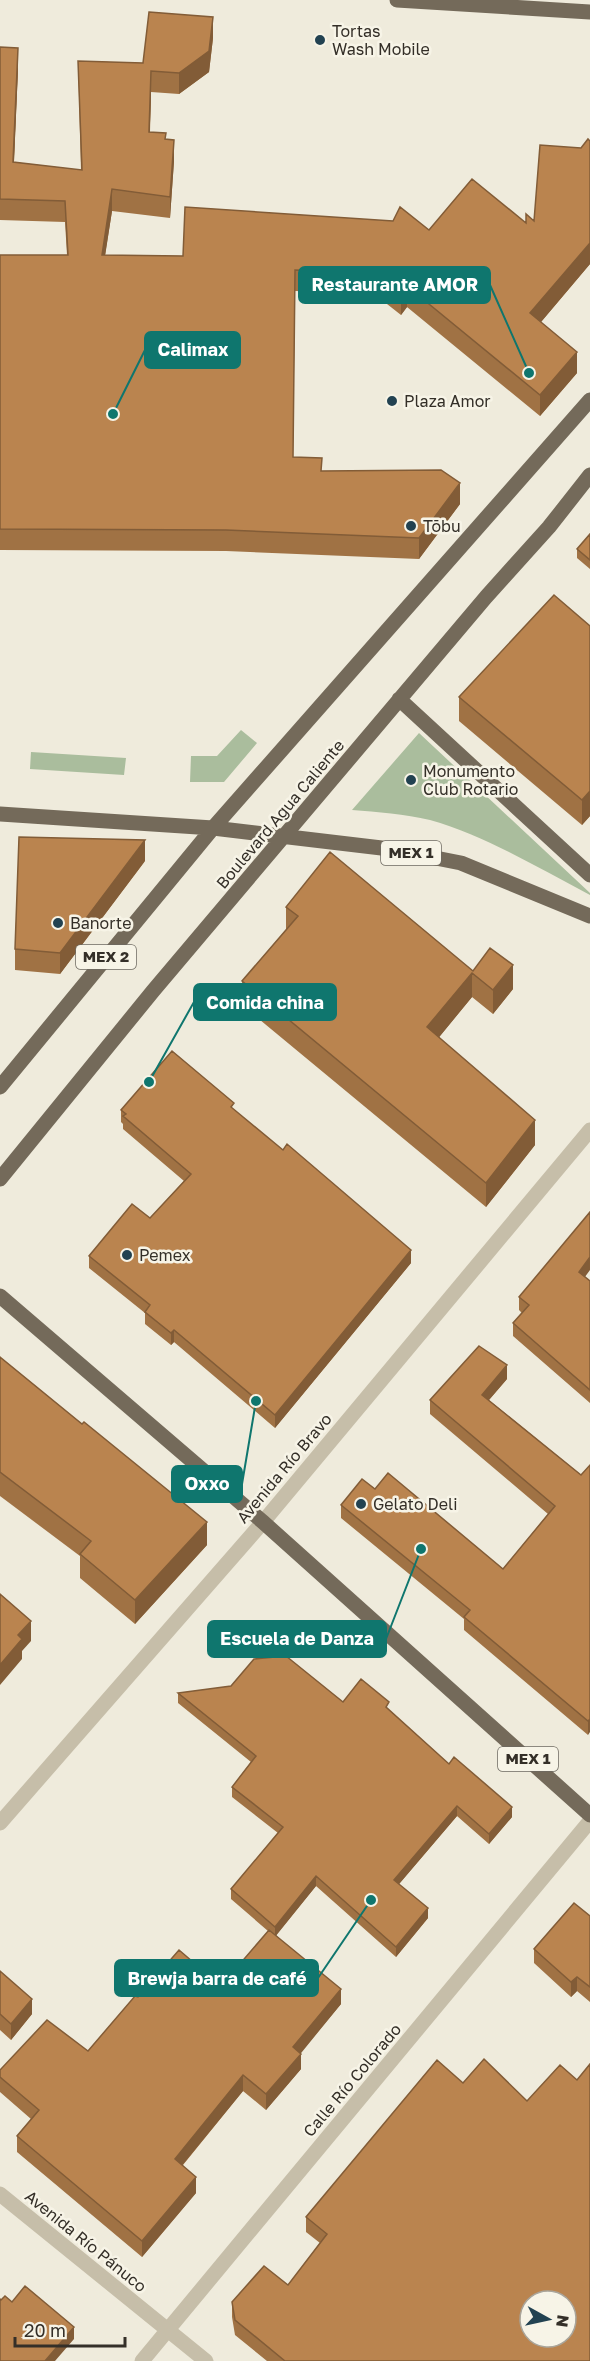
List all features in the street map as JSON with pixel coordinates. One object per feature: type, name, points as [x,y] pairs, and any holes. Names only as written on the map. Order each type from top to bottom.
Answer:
[{"type":"main road","points":[[397,0],[590,12]]},
{"type":"main road","points":[[213,828],[590,400]]},
{"type":"main road","name":"Boulevard Agua Caliente","points":[[0,1179],[153,991],[287,835],[399,699],[549,527],[590,475]]},
{"type":"main road","points":[[399,699],[590,875]]},
{"type":"main road","name":"MEX 1","points":[[0,814],[213,828],[390,849],[461,863],[590,916]]},
{"type":"main road","name":"MEX 2","points":[[0,1087],[213,828]]},
{"type":"main road","name":"MEX 1","points":[[0,1296],[263,1522],[590,1815]]},
{"type":"street","name":"Avenida Río Bravo","points":[[0,1823],[263,1522],[590,1130]]},
{"type":"street","name":"Calle Río Colorado","points":[[142,2361],[590,1821]]},
{"type":"street","name":"Avenida Río Pánuco","points":[[0,2194],[206,2361]]},
{"type":"green space","points":[[241,730],[257,743],[224,782],[190,782],[191,756],[217,756]]},
{"type":"green space","points":[[419,733],[590,895],[511,853],[451,827],[411,816],[352,810]]},
{"type":"green space","points":[[31,752],[126,758],[124,775],[30,769]]},
{"type":"building","points":[[149,12],[213,17],[209,51],[179,73],[151,71],[149,132],[166,133],[165,139],[174,140],[170,197],[112,189],[102,255],[183,256],[185,207],[393,221],[400,207],[429,230],[472,179],[526,223],[526,214],[534,221],[540,145],[581,148],[588,139],[590,141],[590,243],[530,313],[577,352],[540,395],[407,286],[401,294],[373,272],[295,270],[293,457],[322,458],[321,471],[441,470],[460,483],[419,538],[226,530],[0,529],[0,255],[68,255],[65,201],[0,199],[0,47],[18,48],[13,162],[82,170],[78,61],[143,63]]},
{"type":"building","points":[[590,534],[590,560],[577,549]]},
{"type":"building","points":[[554,595],[590,626],[590,791],[582,800],[459,697]]},
{"type":"building","name":"Banorte","points":[[19,837],[145,840],[60,953],[15,949]]},
{"type":"building","points":[[330,852],[473,971],[490,948],[513,965],[493,990],[472,973],[427,1027],[535,1120],[486,1183],[242,981],[298,916],[286,907]]},
{"type":"building","points":[[172,1051],[234,1103],[231,1107],[283,1150],[287,1144],[411,1250],[275,1415],[174,1330],[171,1333],[145,1312],[150,1305],[89,1256],[132,1204],[150,1218],[191,1174],[123,1116],[126,1114],[121,1110]]},
{"type":"building","points":[[590,1212],[590,1257],[579,1272],[590,1281],[590,1390],[513,1323],[529,1305],[519,1297]]},
{"type":"building","points":[[479,1346],[507,1365],[482,1395],[581,1475],[590,1465],[590,1719],[588,1721],[464,1617],[470,1610],[341,1505],[362,1479],[375,1489],[388,1473],[503,1569],[555,1506],[430,1400]]},
{"type":"building","points":[[0,1357],[207,1522],[135,1600],[80,1554],[91,1541],[0,1472]]},
{"type":"building","points":[[0,1594],[31,1621],[18,1635],[22,1639],[0,1665]]},
{"type":"building","points":[[286,1656],[343,1702],[361,1679],[389,1702],[386,1707],[449,1764],[454,1757],[512,1807],[489,1834],[457,1806],[394,1880],[428,1908],[396,1947],[316,1876],[275,1927],[231,1889],[283,1827],[232,1787],[256,1756],[178,1693],[231,1686],[254,1659]]},
{"type":"building","points":[[574,1903],[590,1916],[590,1987],[577,1977],[571,1982],[534,1949]]},
{"type":"building","points":[[269,1930],[341,1989],[293,2047],[301,2054],[266,2094],[243,2075],[175,2159],[196,2177],[142,2241],[17,2136],[39,2110],[0,2077],[0,2070],[47,2020],[88,2051],[135,1996],[138,1997],[179,1950],[221,1986]]},
{"type":"building","points":[[0,1971],[32,1999],[11,2024],[0,2014]]},
{"type":"building","points":[[484,2059],[527,2101],[560,2065],[577,2080],[590,2064],[590,2361],[285,2361],[235,2320],[232,2302],[264,2266],[288,2285],[327,2234],[306,2217],[437,2060],[463,2083]]},
{"type":"building","points":[[25,2286],[74,2327],[45,2361],[0,2361],[0,2299],[5,2296],[12,2302]]},
{"type":"place","name":"Tortas Wash Mobile","points":[[320,40]]},
{"type":"place","name":"Restaurante AMOR","points":[[529,373]]},
{"type":"place","name":"Plaza Amor","points":[[392,401]]},
{"type":"place","name":"Calimax","points":[[113,414]]},
{"type":"place","name":"Tōbu","points":[[411,526]]},
{"type":"place","name":"Monumento Club Rotario","points":[[411,780]]},
{"type":"place","name":"Banorte","points":[[58,923]]},
{"type":"place","name":"Comida china","points":[[149,1082]]},
{"type":"place","name":"Pemex","points":[[127,1255]]},
{"type":"place","name":"Oxxo","points":[[256,1401]]},
{"type":"place","name":"Gelato Deli","points":[[361,1504]]},
{"type":"place","name":"Escuela de Danza","points":[[421,1549]]},
{"type":"place","name":"Brewja barra de café","points":[[371,1900]]}]
